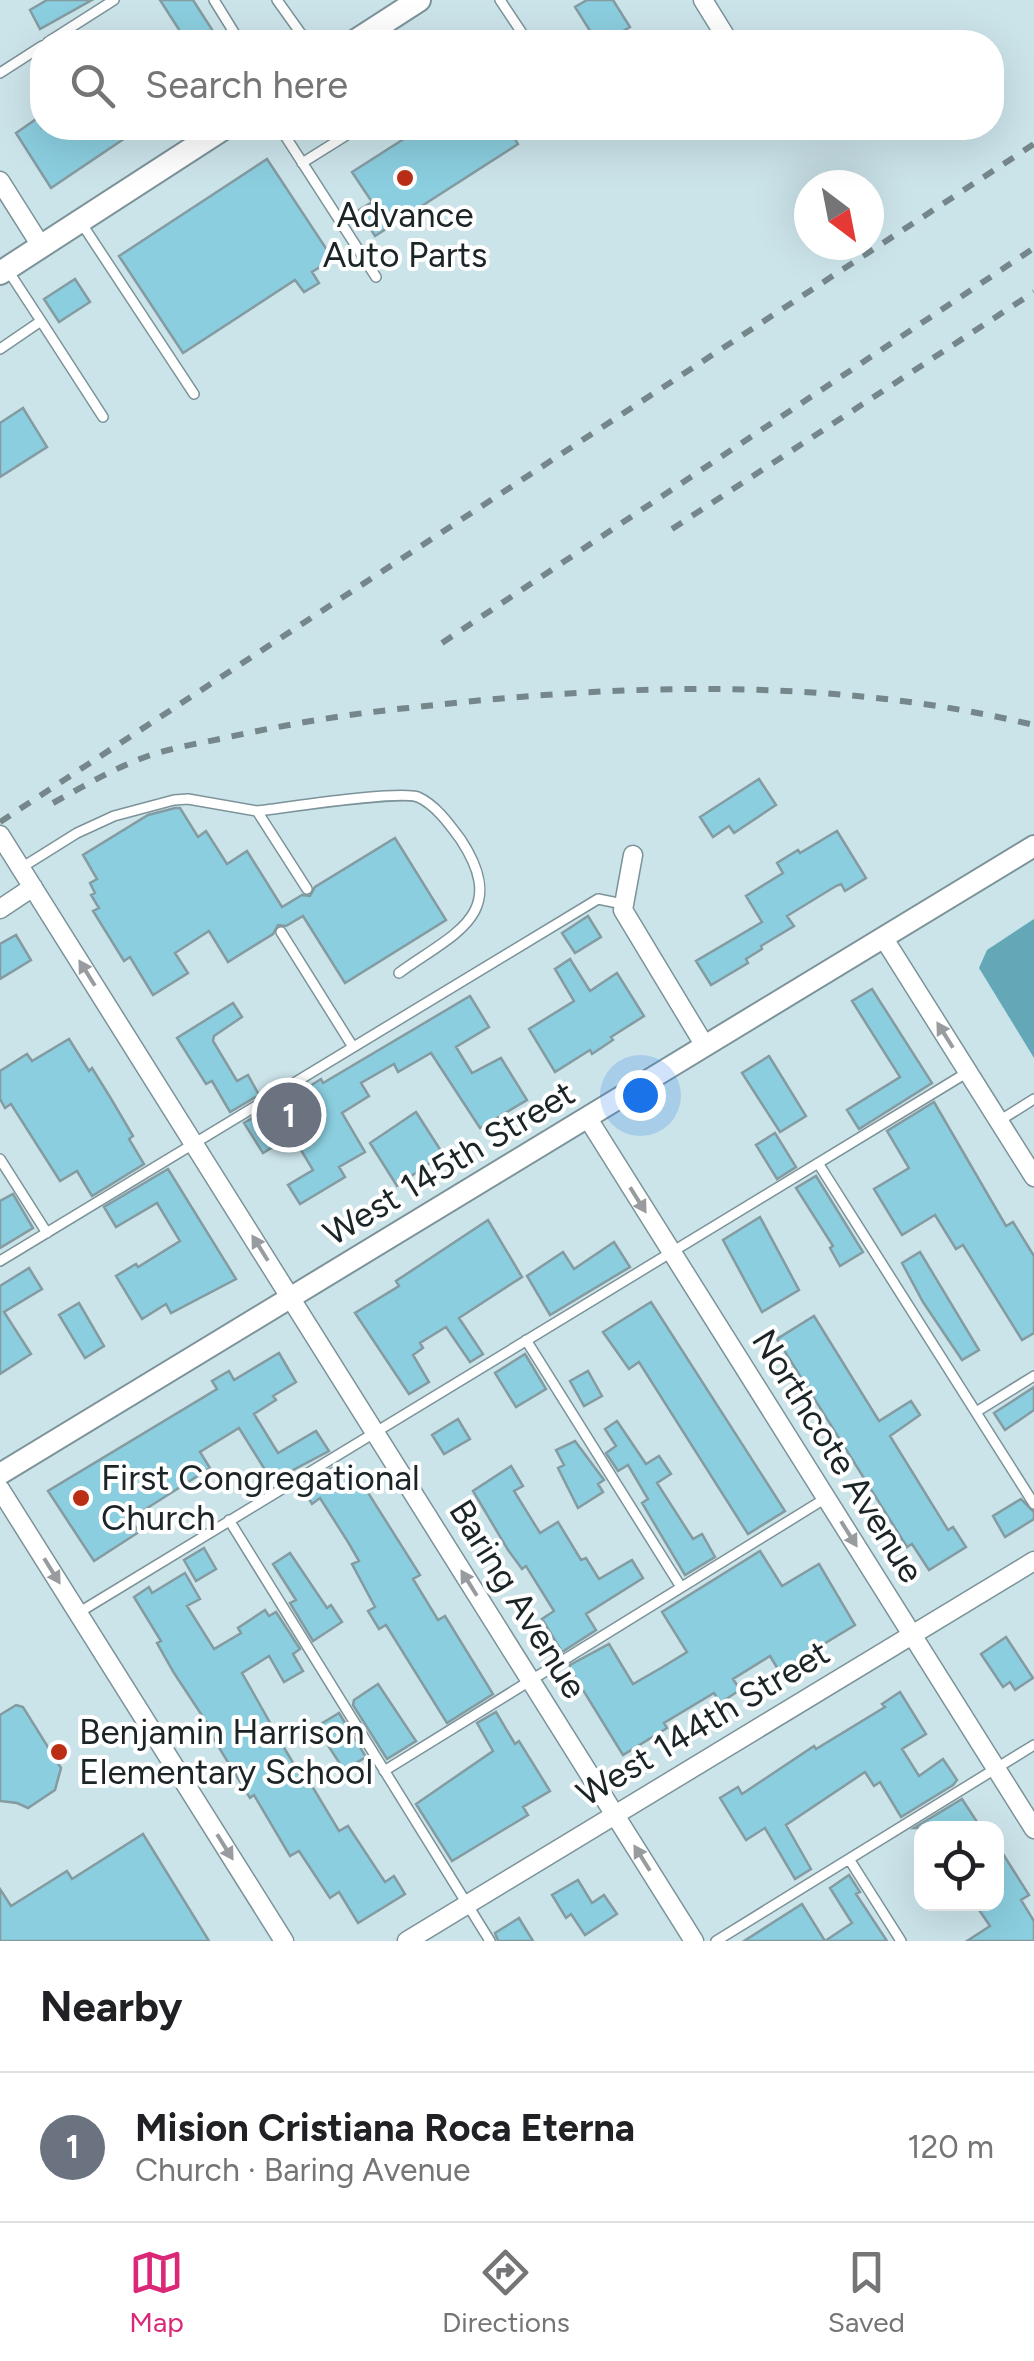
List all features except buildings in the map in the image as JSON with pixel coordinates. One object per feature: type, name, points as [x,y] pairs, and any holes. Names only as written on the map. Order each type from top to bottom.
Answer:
[{"type":"main road","points":[[372,30],[416,1]]},
{"type":"main road","points":[[3,271],[205,140]]},
{"type":"street","points":[[703,0],[722,30]]},
{"type":"street","points":[[0,181],[41,246]]},
{"type":"street","name":"Baring Avenue","points":[[0,835],[694,1941]]},
{"type":"street","name":"West 145th Street","points":[[0,1474],[1034,846]]},
{"type":"street","points":[[634,855],[623,904],[626,917],[705,1046]]},
{"type":"street","points":[[0,909],[33,887]]},
{"type":"street","points":[[883,937],[1034,1177]]},
{"type":"street","name":"Northcote Avenue","points":[[586,1117],[1034,1829]]},
{"type":"street","points":[[0,1489],[284,1941]]},
{"type":"street","name":"West 144th Street","points":[[407,1941],[1034,1560]]},
{"type":"lane","points":[[67,30],[114,0]]},
{"type":"lane","points":[[214,0],[233,30]]},
{"type":"lane","points":[[277,0],[298,30]]},
{"type":"lane","points":[[500,0],[520,30]]},
{"type":"lane","points":[[0,73],[30,54]]},
{"type":"lane","points":[[288,140],[376,278]]},
{"type":"lane","points":[[302,163],[339,140]]},
{"type":"lane","points":[[80,221],[194,394]]},
{"type":"lane","points":[[3,271],[41,321],[103,417]]},
{"type":"lane","points":[[0,348],[41,321]]},
{"type":"lane","points":[[21,868],[76,833],[114,816],[174,800],[258,811],[417,796],[446,819],[474,860],[483,892],[476,911],[456,932],[398,973]]},
{"type":"lane","points":[[258,811],[307,889]]},
{"type":"lane","points":[[0,1261],[598,899],[623,904]]},
{"type":"lane","points":[[281,932],[353,1047]]},
{"type":"lane","points":[[78,1613],[968,1072]]},
{"type":"lane","points":[[999,1121],[1034,1099]]},
{"type":"lane","points":[[0,1159],[47,1233]]},
{"type":"lane","points":[[818,1163],[1034,1504]]},
{"type":"lane","points":[[526,1340],[681,1587]]},
{"type":"lane","points":[[976,1412],[1034,1376]]},
{"type":"lane","points":[[384,1770],[826,1498]]},
{"type":"lane","points":[[230,1520],[490,1941]]},
{"type":"lane","points":[[716,1941],[1034,1745]]},
{"type":"lane","points":[[849,1859],[900,1941]]},
{"type":"water","points":[[1034,919],[1034,1058],[979,968],[987,950]]},
{"type":"railway","points":[[0,822],[1034,144]]},
{"type":"railway","points":[[442,643],[1034,248]]},
{"type":"railway","points":[[672,529],[1034,292]]},
{"type":"railway","points":[[53,803],[123,766],[178,748],[340,716],[486,700],[643,690],[801,692],[957,709],[1034,725]]},
{"type":"place","name":"Advance Auto Parts","points":[[405,178]]},
{"type":"place","name":"Mision Cristiana Roca Eterna","points":[[289,1115]]},
{"type":"place","name":"First Congregational Church","points":[[81,1498]]},
{"type":"place","name":"Benjamin Harrison Elementary School","points":[[59,1752]]}]
